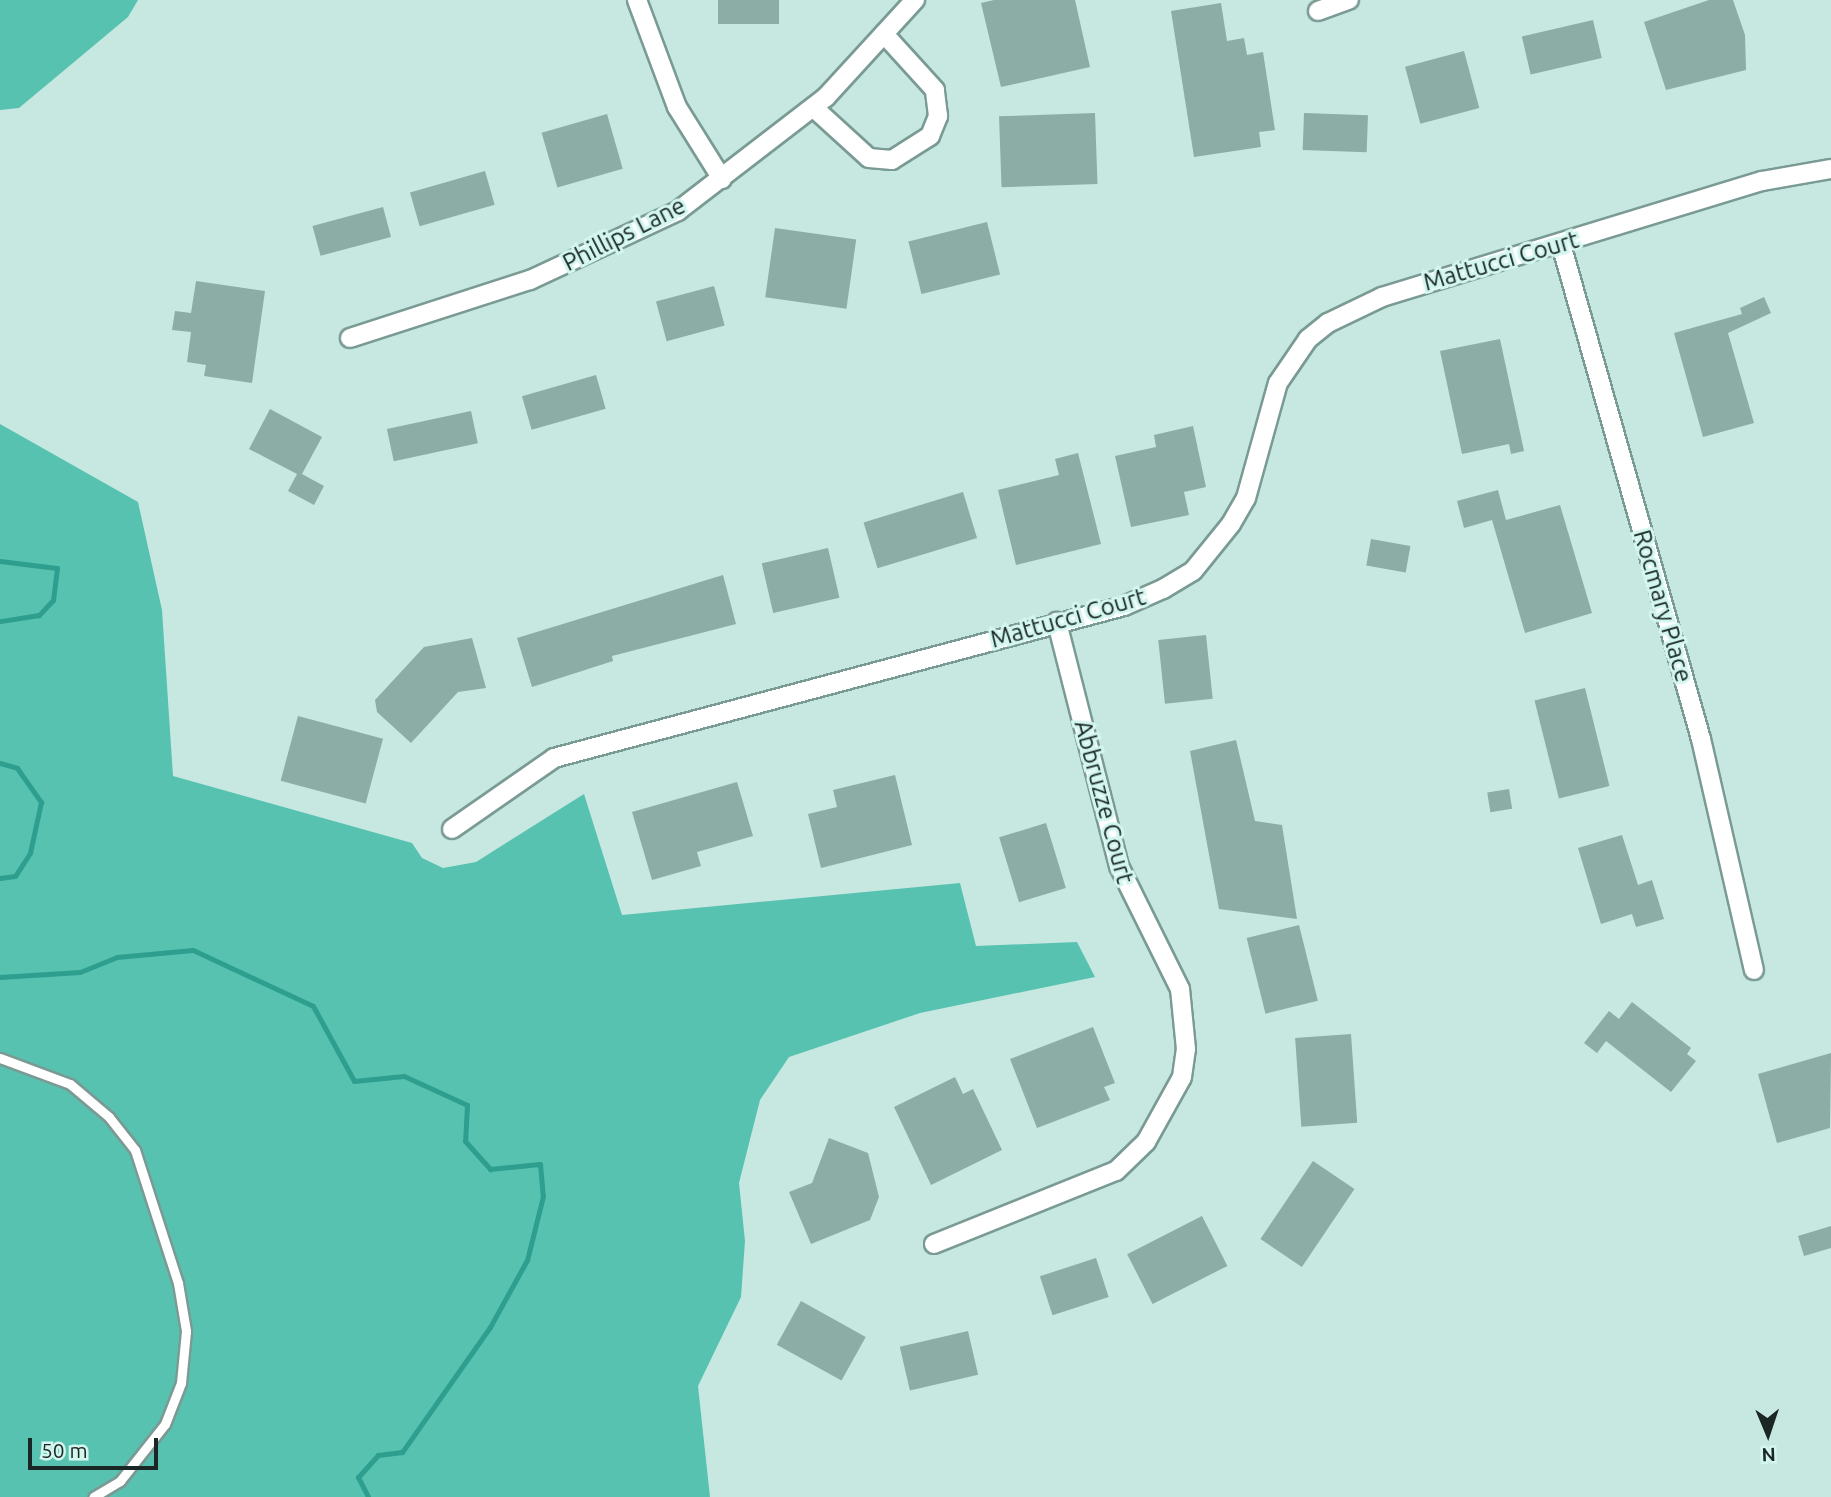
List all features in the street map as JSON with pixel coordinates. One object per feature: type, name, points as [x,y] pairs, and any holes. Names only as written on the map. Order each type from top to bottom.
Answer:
[{"type":"street","points":[[637,0],[677,107],[722,179]]},
{"type":"street","name":"Phillips Lane","points":[[350,338],[540,276],[678,211],[814,107],[915,0]]},
{"type":"street","points":[[1318,11],[1349,0]]},
{"type":"street","points":[[814,107],[869,158],[892,160],[930,136],[937,116],[934,90],[884,34]]},
{"type":"street","name":"Mattucci Court","points":[[452,829],[554,758],[1057,622],[1163,589],[1214,550],[1246,498],[1278,383],[1308,339],[1328,323],[1382,296],[1762,181],[1831,169]]},
{"type":"street","name":"Rocmary Place","points":[[1561,244],[1700,739],[1754,970]]},
{"type":"street","name":"Abbruzze Court","points":[[934,1244],[1116,1171],[1146,1142],[1182,1077],[1186,1049],[1180,989],[1119,866],[1057,622]]},
{"type":"lane","points":[[0,1058],[70,1084],[115,1125],[135,1150],[156,1200],[178,1283],[186,1331],[177,1394],[137,1463],[93,1497]]},
{"type":"green space","points":[[0,0],[138,0],[128,17],[19,108],[0,110]]},
{"type":"green space","points":[[0,424],[138,502],[162,610],[173,776],[412,843],[422,858],[443,868],[476,862],[584,794],[622,915],[960,883],[976,946],[1077,942],[1095,977],[920,1013],[789,1057],[760,1100],[739,1183],[745,1241],[741,1297],[698,1386],[710,1497],[0,1497]]},
{"type":"building","points":[[718,0],[779,0],[779,24],[718,24]]},
{"type":"building","points":[[994,0],[1075,0],[1090,67],[1001,87],[981,3]]},
{"type":"building","points":[[1709,0],[1733,0],[1745,35],[1746,70],[1666,90],[1644,22]]},
{"type":"building","points":[[1221,3],[1227,41],[1244,38],[1247,55],[1263,52],[1275,130],[1259,132],[1261,147],[1194,157],[1171,11]]},
{"type":"building","points":[[1593,20],[1602,58],[1531,74],[1522,36]]},
{"type":"building","points":[[1464,51],[1479,108],[1420,124],[1405,67]]},
{"type":"building","points":[[1095,113],[1097,184],[1002,187],[999,116]]},
{"type":"building","points":[[1304,113],[1368,115],[1367,152],[1303,150]]},
{"type":"building","points":[[607,114],[623,169],[557,188],[542,133]]},
{"type":"building","points":[[485,171],[495,205],[420,226],[410,192]]},
{"type":"building","points":[[383,207],[391,237],[321,256],[312,226]]},
{"type":"building","points":[[987,222],[1000,274],[921,294],[908,242]]},
{"type":"building","points":[[775,228],[856,239],[846,309],[765,297]]},
{"type":"building","points":[[196,281],[265,291],[252,383],[204,376],[206,365],[187,362],[191,332],[172,330],[175,311],[191,313]]},
{"type":"building","points":[[714,286],[725,326],[667,341],[656,302]]},
{"type":"building","points":[[1764,297],[1771,313],[1728,333],[1754,423],[1703,437],[1674,333],[1742,314],[1740,308]]},
{"type":"building","points":[[1500,339],[1524,451],[1511,454],[1509,444],[1462,454],[1440,351]]},
{"type":"building","points":[[596,375],[606,409],[532,430],[522,396]]},
{"type":"building","points":[[270,409],[322,437],[302,474],[324,486],[314,505],[288,491],[297,474],[249,449]]},
{"type":"building","points":[[471,411],[478,443],[394,461],[387,429]]},
{"type":"building","points":[[1193,426],[1206,487],[1184,492],[1189,515],[1131,527],[1115,456],[1156,447],[1154,435]]},
{"type":"building","points":[[1078,453],[1101,544],[1016,565],[998,490],[1059,475],[1055,459]]},
{"type":"building","points":[[1498,490],[1506,520],[1560,505],[1592,613],[1525,633],[1492,520],[1464,528],[1457,501]]},
{"type":"building","points":[[963,492],[977,538],[878,568],[864,522]]},
{"type":"building","points":[[1371,539],[1410,546],[1406,573],[1366,566]]},
{"type":"building","points":[[828,548],[839,598],[773,613],[762,563]]},
{"type":"building","points":[[723,575],[736,624],[612,656],[613,661],[532,687],[517,638]]},
{"type":"building","points":[[1206,635],[1213,699],[1165,704],[1158,640]]},
{"type":"building","points":[[472,638],[486,688],[458,692],[411,743],[377,712],[375,700],[424,647]]},
{"type":"building","points":[[1585,688],[1609,786],[1559,799],[1535,701]]},
{"type":"building","points":[[298,716],[383,739],[366,803],[281,781]]},
{"type":"building","points":[[1236,740],[1255,821],[1282,825],[1297,919],[1219,909],[1190,751]]},
{"type":"building","points":[[895,775],[912,845],[821,868],[808,814],[837,807],[833,790]]},
{"type":"building","points":[[737,782],[753,836],[697,852],[701,866],[652,880],[632,812]]},
{"type":"building","points":[[1509,789],[1512,809],[1490,812],[1487,792]]},
{"type":"building","points":[[1046,823],[1066,888],[1019,902],[999,837]]},
{"type":"building","points":[[1622,835],[1638,885],[1652,880],[1664,919],[1636,927],[1632,914],[1601,924],[1578,848]]},
{"type":"building","points":[[1299,925],[1318,1001],[1265,1014],[1247,938]]},
{"type":"building","points":[[1632,1002],[1691,1048],[1687,1054],[1696,1061],[1671,1092],[1606,1041],[1597,1053],[1584,1043],[1609,1011],[1619,1019]]},
{"type":"building","points":[[1093,1027],[1115,1083],[1104,1087],[1110,1100],[1037,1128],[1010,1059]]},
{"type":"building","points":[[1351,1034],[1357,1123],[1301,1127],[1295,1038]]},
{"type":"building","points":[[1831,1053],[1830,1128],[1777,1143],[1758,1074]]},
{"type":"building","points":[[955,1077],[963,1094],[973,1089],[1002,1150],[931,1185],[894,1107]]},
{"type":"building","points":[[829,1138],[868,1153],[879,1197],[870,1220],[811,1244],[789,1192],[812,1183]]},
{"type":"building","points":[[1313,1161],[1354,1189],[1302,1267],[1260,1239]]},
{"type":"building","points":[[1202,1216],[1227,1266],[1153,1304],[1127,1254]]},
{"type":"building","points":[[1831,1226],[1831,1248],[1804,1256],[1798,1236]]},
{"type":"building","points":[[1096,1258],[1109,1297],[1053,1315],[1040,1276]]},
{"type":"building","points":[[801,1301],[866,1337],[841,1381],[777,1345]]},
{"type":"building","points":[[968,1331],[978,1375],[910,1391],[900,1347]]},
{"type":"waterway","points":[[0,561],[57,568],[53,600],[39,615],[0,621]]},
{"type":"waterway","points":[[0,763],[17,768],[41,802],[30,853],[15,876],[0,878]]},
{"type":"waterway","points":[[0,977],[80,972],[117,957],[193,950],[313,1006],[354,1081],[404,1076],[467,1105],[465,1141],[490,1169],[540,1164],[543,1196],[527,1260],[490,1327],[402,1452],[378,1455],[358,1477],[368,1497]]}]
